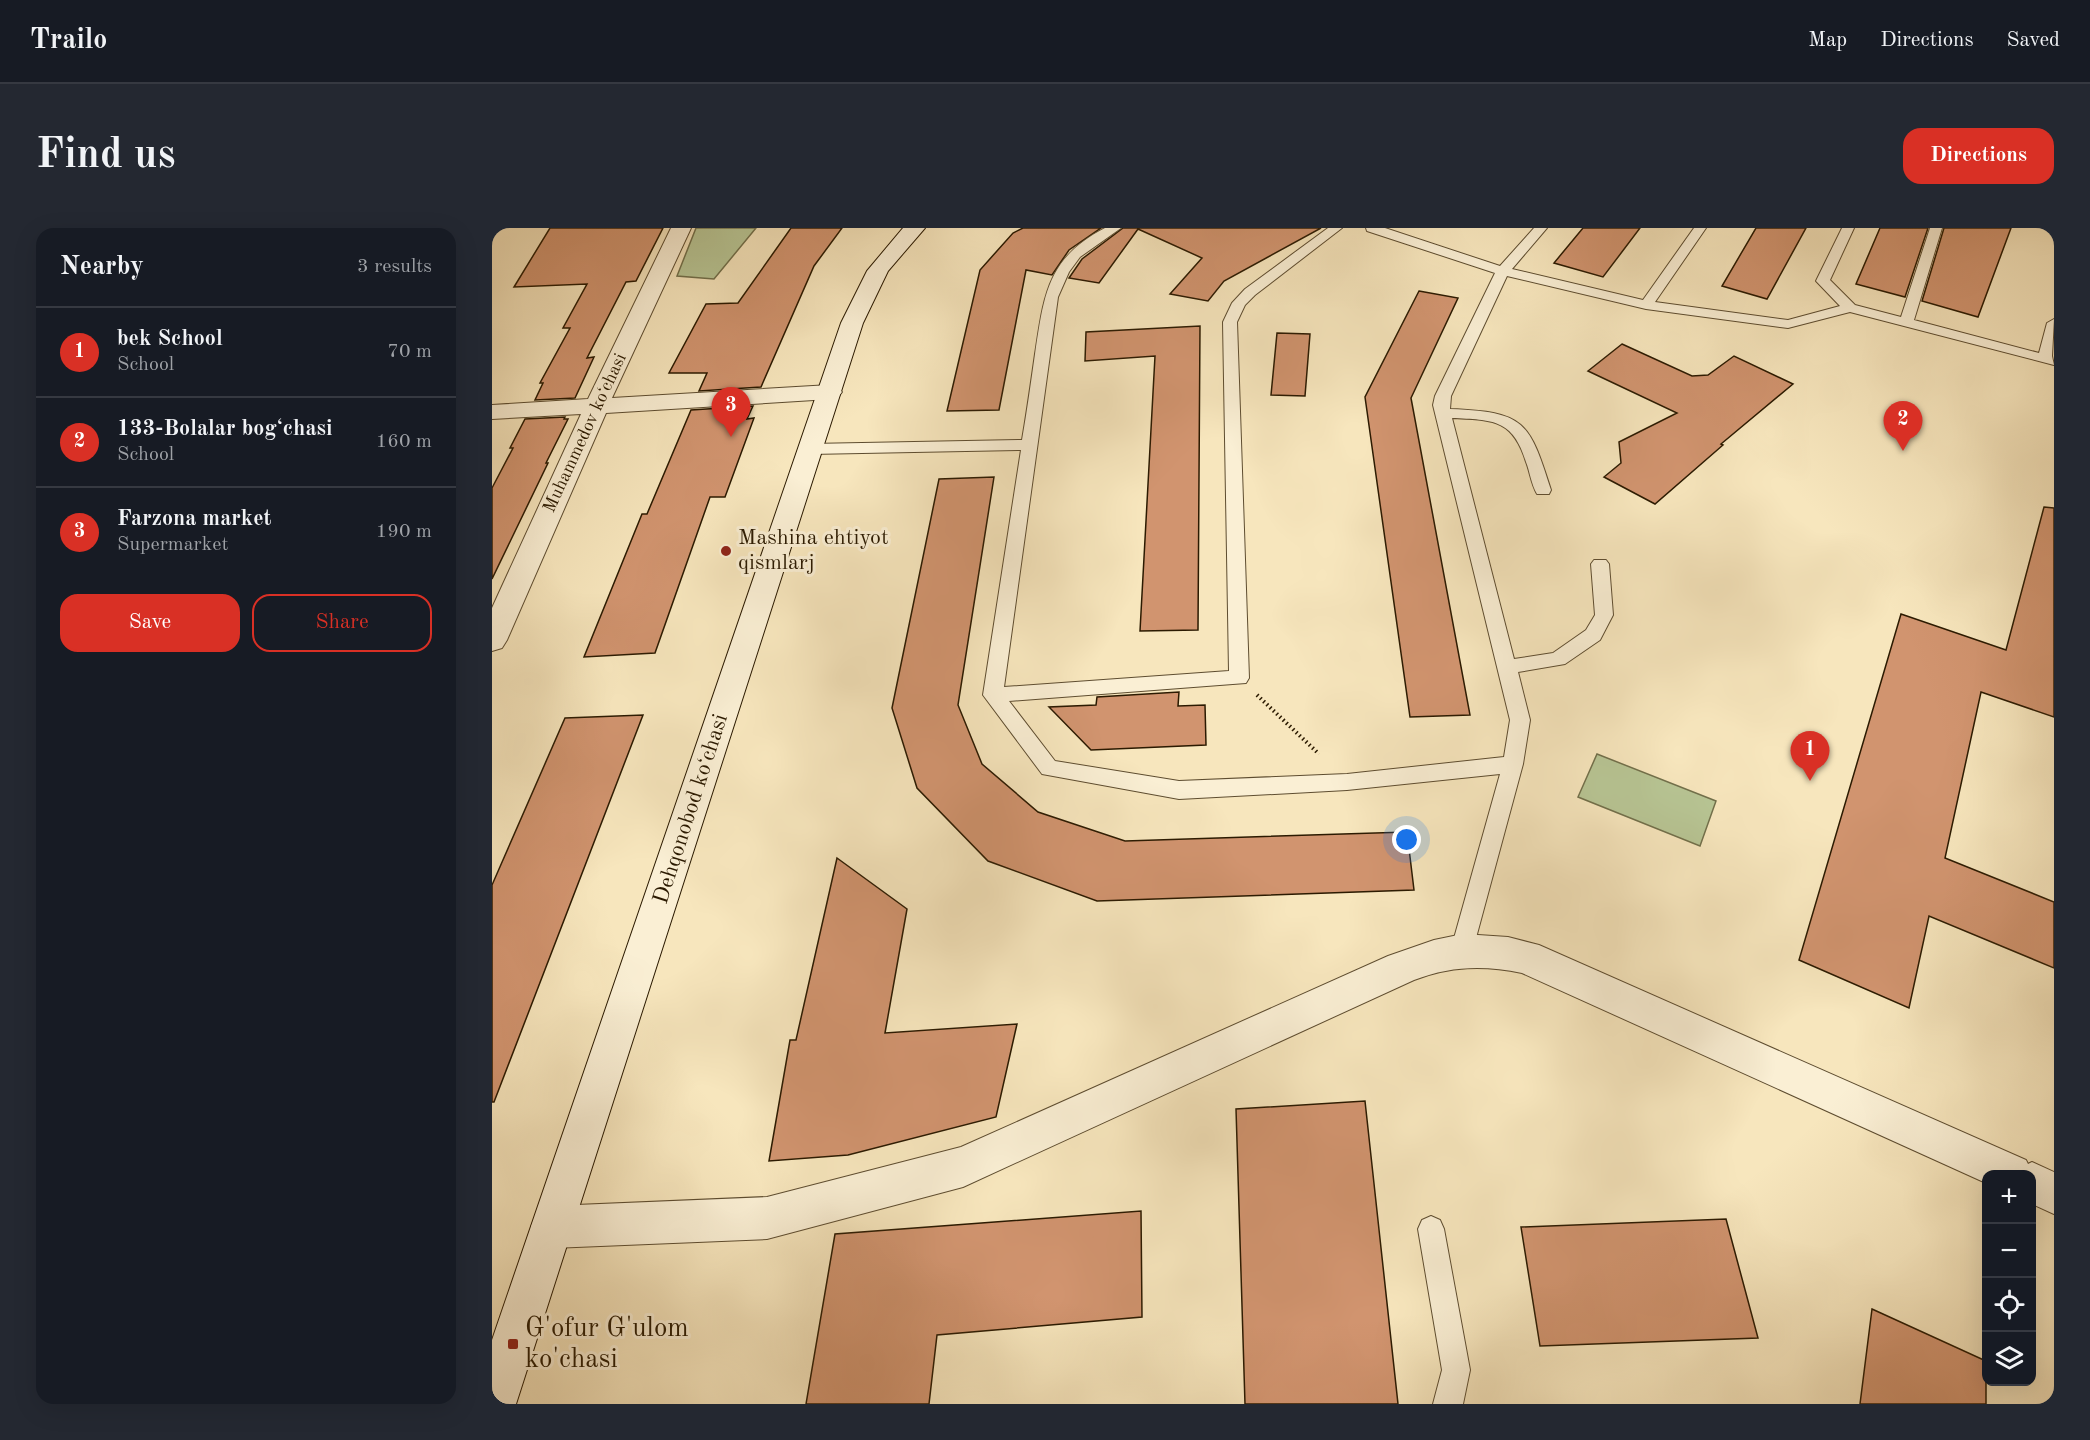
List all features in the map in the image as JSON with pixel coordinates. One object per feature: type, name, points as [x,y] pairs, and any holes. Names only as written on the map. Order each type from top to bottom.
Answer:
[{"type":"street","name":"Muhammedov koʻchasi","points":[[492,640],[597,405],[681,228]]},
{"type":"street","name":"Dehqonobod koʻchasi","points":[[493,1404],[852,322],[870,282],[895,248],[915,228]]},
{"type":"street","points":[[492,412],[830,392]]},
{"type":"street","points":[[552,1227],[767,1218],[963,1167],[1401,968],[1430,956],[1462,949],[1494,950],[1526,957],[2003,1170]]},
{"type":"street","points":[[2036,1185],[2054,1193]]},
{"type":"lane","points":[[1115,228],[1088,242],[1067,262],[1059,275],[1051,297],[993,695],[1049,768],[1179,790],[1347,782],[1514,764]]},
{"type":"lane","points":[[993,695],[1239,678],[1230,322],[1239,303],[1250,292],[1336,228]]},
{"type":"lane","points":[[1372,228],[1503,271],[1646,305],[1788,324],[1850,308],[2049,360],[2054,323]]},
{"type":"lane","points":[[1462,949],[1514,764],[1520,720],[1442,413],[1443,396],[1503,271],[1541,228]]},
{"type":"lane","points":[[1646,305],[1700,228]]},
{"type":"lane","points":[[1848,228],[1823,281],[1850,308]]},
{"type":"lane","points":[[1906,322],[1936,228]]},
{"type":"lane","points":[[1442,413],[1494,417],[1512,424],[1525,440],[1543,490]]},
{"type":"lane","points":[[810,450],[1030,445]]},
{"type":"lane","points":[[1506,667],[1558,659],[1593,635],[1604,615],[1600,564]]},
{"type":"lane","points":[[1431,1229],[1456,1370],[1448,1404]]},
{"type":"path","points":[[1239,678],[1347,782]]},
{"type":"green space","points":[[696,228],[756,228],[714,279],[677,276]]},
{"type":"green space","points":[[1597,754],[1716,801],[1700,846],[1578,797]]},
{"type":"building","points":[[550,228],[663,228],[636,281],[626,282],[587,358],[594,357],[575,398],[535,400],[543,383],[540,383],[570,328],[563,328],[587,284],[514,287]]},
{"type":"building","points":[[791,228],[842,228],[814,266],[761,387],[699,391],[707,373],[669,373],[706,304],[738,303]]},
{"type":"building","points":[[1023,228],[1101,228],[1069,250],[1052,275],[1026,270],[999,410],[947,411],[980,270],[1013,233]]},
{"type":"building","points":[[1123,228],[1321,228],[1224,281],[1208,301],[1170,294],[1202,258],[1138,229],[1099,283],[1069,278],[1082,259]]},
{"type":"building","points":[[1583,228],[1640,228],[1603,277],[1554,263]]},
{"type":"building","points":[[1756,228],[1806,228],[1767,299],[1722,286]]},
{"type":"building","points":[[1880,228],[1928,228],[1905,297],[1856,284]]},
{"type":"building","points":[[1944,228],[2011,228],[1978,317],[1922,301]]},
{"type":"building","points":[[1419,291],[1458,298],[1411,398],[1470,715],[1410,717],[1365,397]]},
{"type":"building","points":[[1200,326],[1198,630],[1140,631],[1155,356],[1085,361],[1086,332]]},
{"type":"building","points":[[1277,333],[1310,334],[1305,396],[1271,395]]},
{"type":"building","points":[[1622,344],[1692,376],[1708,375],[1734,356],[1793,384],[1721,444],[1723,445],[1655,504],[1604,477],[1621,463],[1619,442],[1677,413],[1588,371]]},
{"type":"building","points":[[753,406],[747,419],[754,418],[725,497],[710,497],[655,653],[584,657],[642,514],[647,514],[691,410]]},
{"type":"building","points":[[565,417],[564,419],[568,419],[492,579],[492,488],[513,448],[510,448],[525,419]]},
{"type":"building","points":[[994,477],[958,705],[982,764],[1038,812],[1125,841],[1407,832],[1414,890],[1097,901],[988,861],[917,788],[892,708],[939,479]]},
{"type":"building","points":[[2044,507],[2054,508],[2054,717],[1981,692],[1945,858],[2054,902],[2054,968],[1929,916],[1909,1008],[1799,960],[1901,614],[2006,650]]},
{"type":"building","points":[[1179,692],[1178,706],[1205,705],[1206,745],[1091,750],[1049,707],[1096,705],[1097,697]]},
{"type":"building","points":[[643,715],[494,1102],[492,1102],[492,885],[565,718]]},
{"type":"building","points":[[837,858],[907,909],[885,1033],[1017,1024],[996,1117],[848,1155],[769,1161],[790,1040],[796,1040]]},
{"type":"building","points":[[1365,1101],[1398,1404],[1245,1404],[1236,1109]]},
{"type":"building","points":[[1141,1211],[1142,1317],[937,1335],[929,1404],[806,1404],[835,1234]]},
{"type":"building","points":[[1726,1219],[1758,1338],[1540,1346],[1521,1227]]},
{"type":"building","points":[[1872,1309],[1982,1359],[1982,1386],[1986,1386],[1986,1404],[1860,1404]]},
{"type":"place","name":"Farzona market","points":[[731,437]]},
{"type":"place","name":"133-Bolalar bogʻchasi","points":[[1903,451]]},
{"type":"place","name":"Mashina ehtiyot qismlarj","points":[[726,551]]},
{"type":"place","name":"bek School","points":[[1810,781]]},
{"type":"place","name":"G'ofur G'ulom ko'chasi","points":[[513,1344]]}]
